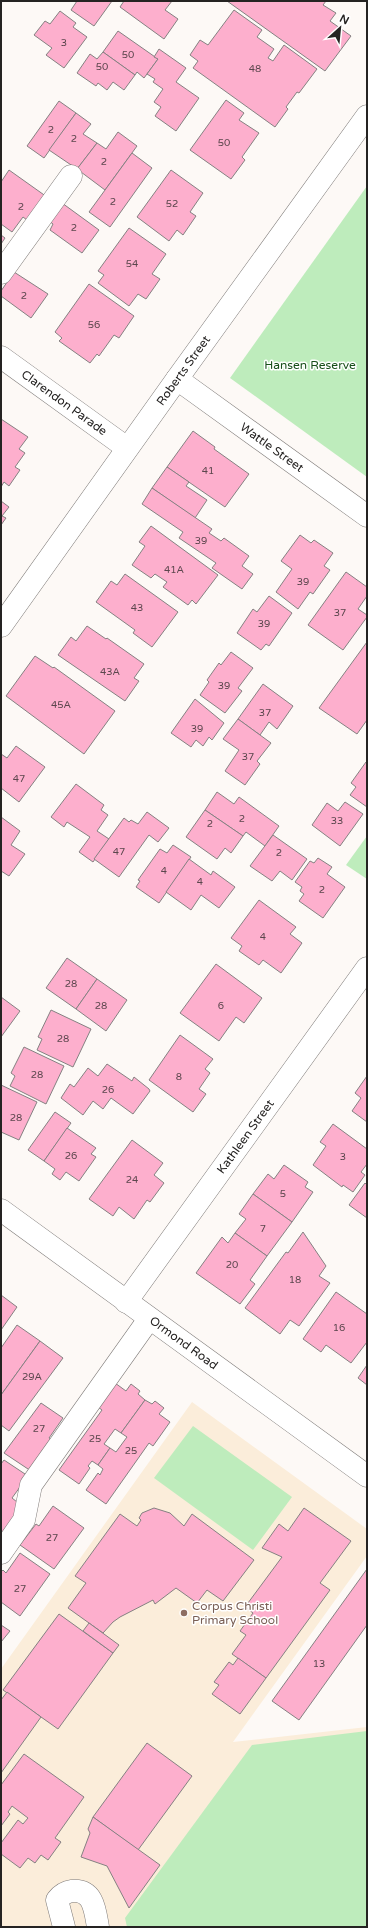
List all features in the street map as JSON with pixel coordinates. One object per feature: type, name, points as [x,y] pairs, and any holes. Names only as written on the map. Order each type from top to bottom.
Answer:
[{"type":"street","name":"Roberts Street","points":[[1,626],[176,379],[363,129]]},
{"type":"street","points":[[1,273],[71,176]]},
{"type":"street","name":"Clarendon Parade","points":[[1,357],[127,448]]},
{"type":"street","name":"Wattle Street","points":[[176,379],[367,516]]},
{"type":"street","name":"Kathleen Street","points":[[126,1302],[366,969]]},
{"type":"street","name":"Ormond Road","points":[[1,1210],[367,1476]]},
{"type":"street","points":[[1,1553],[24,1520],[31,1485],[150,1319]]},
{"type":"street","points":[[64,1927],[57,1900],[63,1894],[79,1891],[86,1893],[92,1900],[98,1927]]},
{"type":"shaded area","name":"Corpus Christi Primary School","points":[[192,1402],[367,1529],[367,1556],[233,1742],[367,1727],[367,1927],[1,1927],[1,1669]]},
{"type":"green space","name":"Hansen Reserve","points":[[367,186],[367,477],[230,378]]},
{"type":"green space","points":[[367,836],[367,879],[346,865]]},
{"type":"green space","points":[[193,1426],[292,1497],[253,1550],[154,1478]]},
{"type":"green space","points":[[367,1731],[367,1927],[127,1927],[125,1918],[252,1745]]},
{"type":"building","points":[[77,1],[112,1],[94,26],[71,10]]},
{"type":"building","points":[[124,1],[172,1],[165,10],[178,19],[164,39],[120,7]]},
{"type":"building","points":[[227,1],[326,1],[323,5],[336,13],[330,21],[351,36],[325,71]]},
{"type":"building","points":[[234,10],[262,30],[257,37],[274,49],[268,58],[273,61],[284,45],[317,69],[299,93],[297,92],[286,107],[288,109],[275,127],[193,68],[198,61],[190,55],[200,40],[208,45]]},
{"type":"building","points":[[60,11],[76,23],[73,27],[87,37],[64,68],[46,55],[52,48],[34,35],[45,21],[50,24]]},
{"type":"building","points":[[118,31],[158,59],[144,78],[137,72],[135,75],[103,52]]},
{"type":"building","points":[[159,49],[186,68],[176,82],[199,98],[176,131],[155,116],[161,107],[154,102],[163,89],[153,82],[155,79],[147,74],[158,59],[154,57]]},
{"type":"building","points":[[103,52],[135,75],[124,90],[113,82],[107,90],[98,83],[96,86],[77,73],[90,54],[97,59]]},
{"type":"building","points":[[226,100],[244,113],[239,120],[259,133],[242,157],[245,160],[231,179],[190,150]]},
{"type":"building","points":[[59,101],[76,113],[44,158],[27,146]]},
{"type":"building","points":[[76,113],[91,124],[83,134],[97,143],[77,169],[49,150]]},
{"type":"building","points":[[118,132],[137,146],[105,190],[77,169],[97,143],[106,149]]},
{"type":"building","points":[[132,153],[152,168],[110,227],[89,212]]},
{"type":"building","points":[[9,170],[47,197],[27,220],[23,217],[12,232],[1,224],[1,182]]},
{"type":"building","points":[[171,170],[203,193],[190,212],[196,216],[183,235],[177,230],[169,241],[137,217]]},
{"type":"building","points":[[62,203],[99,230],[82,253],[50,230],[53,224],[49,221]]},
{"type":"building","points":[[129,228],[166,254],[152,274],[160,279],[146,299],[138,294],[129,306],[98,283],[104,275],[98,271]]},
{"type":"building","points":[[1,235],[5,238],[1,244]]},
{"type":"building","points":[[14,272],[48,294],[31,318],[1,296],[1,291]]},
{"type":"building","points":[[89,284],[134,316],[119,338],[114,335],[99,356],[97,354],[90,363],[59,341],[62,338],[55,332]]},
{"type":"building","points":[[1,419],[28,437],[19,449],[25,453],[15,467],[20,470],[9,486],[4,482],[1,487]]},
{"type":"building","points":[[193,431],[215,447],[214,449],[249,474],[225,507],[167,467]]},
{"type":"building","points":[[167,467],[189,482],[186,486],[207,500],[195,518],[152,488]]},
{"type":"building","points":[[152,488],[212,529],[209,533],[221,541],[224,538],[249,556],[242,566],[253,574],[242,589],[212,568],[216,563],[179,538],[183,532],[142,504]]},
{"type":"building","points":[[1,501],[9,507],[2,516],[6,518],[1,525]]},
{"type":"building","points":[[151,526],[218,575],[196,604],[192,600],[188,605],[163,587],[167,582],[155,574],[151,578],[132,565],[145,546],[139,542]]},
{"type":"building","points":[[300,535],[311,543],[314,540],[333,553],[324,566],[330,570],[313,594],[310,592],[298,609],[276,592],[292,569],[281,561]]},
{"type":"building","points":[[346,572],[367,587],[367,596],[358,609],[367,615],[367,617],[343,650],[308,625]]},
{"type":"building","points":[[125,574],[178,612],[152,647],[133,633],[135,630],[96,602],[111,581],[117,585]]},
{"type":"building","points":[[269,596],[292,613],[269,646],[266,644],[261,650],[237,633],[253,609],[257,612]]},
{"type":"building","points":[[87,626],[144,664],[134,678],[139,681],[125,701],[58,655],[71,637],[76,641]]},
{"type":"building","points":[[367,642],[367,720],[357,734],[319,708]]},
{"type":"building","points":[[231,652],[253,668],[238,688],[242,691],[225,713],[200,695],[209,682],[207,680],[219,663],[221,665]]},
{"type":"building","points":[[35,656],[53,668],[54,667],[115,711],[84,754],[6,696]]},
{"type":"building","points":[[263,684],[293,706],[277,729],[269,722],[260,735],[238,719]]},
{"type":"building","points":[[195,699],[224,723],[212,740],[209,737],[203,746],[196,740],[191,747],[171,733]]},
{"type":"building","points":[[238,719],[271,743],[257,761],[260,764],[245,785],[225,771],[239,750],[223,739]]},
{"type":"building","points":[[16,746],[45,767],[19,802],[1,788],[1,754],[7,758]]},
{"type":"building","points":[[366,762],[367,807],[350,795],[356,787],[351,783]]},
{"type":"building","points":[[76,784],[104,805],[101,810],[108,815],[97,831],[109,839],[93,862],[79,852],[90,837],[67,822],[64,827],[51,817]]},
{"type":"building","points":[[217,792],[234,804],[239,797],[279,826],[265,846],[246,832],[243,836],[205,810]]},
{"type":"building","points":[[345,802],[363,814],[340,846],[312,825],[327,803],[338,811]]},
{"type":"building","points":[[205,810],[243,836],[231,853],[225,848],[217,859],[186,837]]},
{"type":"building","points":[[147,812],[169,828],[158,842],[149,835],[119,877],[94,859],[124,818],[129,822],[131,820],[138,824]]},
{"type":"building","points":[[1,817],[20,831],[11,845],[25,854],[9,876],[1,871]]},
{"type":"building","points":[[273,835],[307,859],[292,880],[280,871],[272,881],[250,866]]},
{"type":"building","points":[[173,845],[191,857],[159,903],[136,887],[140,881],[138,880],[160,849],[167,853]]},
{"type":"building","points":[[318,858],[332,867],[327,874],[345,887],[323,918],[299,901],[304,894],[300,891],[302,887],[295,882],[310,861],[314,863]]},
{"type":"building","points":[[189,859],[211,875],[213,871],[235,887],[219,908],[201,895],[191,910],[166,892]]},
{"type":"building","points":[[259,900],[296,927],[290,934],[302,943],[281,973],[263,960],[259,965],[239,951],[242,946],[231,938]]},
{"type":"building","points":[[67,958],[97,979],[76,1009],[46,988]]},
{"type":"building","points":[[216,964],[262,998],[244,1023],[236,1017],[219,1041],[180,1013]]},
{"type":"building","points":[[97,979],[127,1000],[106,1031],[76,1009]]},
{"type":"building","points":[[1,997],[20,1011],[1,1037]]},
{"type":"building","points":[[51,1010],[91,1029],[73,1067],[37,1050],[42,1039],[38,1037]]},
{"type":"building","points":[[180,1035],[213,1059],[205,1069],[210,1073],[199,1089],[206,1094],[193,1112],[149,1080]]},
{"type":"building","points":[[24,1047],[64,1066],[46,1104],[10,1086],[15,1076],[11,1073]]},
{"type":"building","points":[[107,1064],[132,1081],[134,1077],[149,1089],[150,1091],[133,1114],[111,1098],[103,1109],[93,1101],[83,1115],[61,1098],[70,1084],[74,1087],[88,1068],[98,1076]]},
{"type":"building","points":[[367,1076],[367,1122],[352,1111],[361,1098],[355,1093]]},
{"type":"building","points":[[1,1085],[37,1102],[19,1140],[1,1132]]},
{"type":"building","points":[[55,1112],[71,1123],[44,1161],[28,1150]]},
{"type":"building","points":[[333,1124],[367,1149],[367,1164],[361,1172],[365,1175],[353,1192],[343,1185],[342,1187],[313,1165],[326,1146],[320,1142]]},
{"type":"building","points":[[67,1128],[96,1148],[91,1154],[96,1157],[79,1181],[66,1172],[60,1180],[52,1174],[55,1169],[44,1161]]},
{"type":"building","points":[[132,1140],[163,1163],[154,1175],[164,1183],[150,1202],[147,1200],[134,1219],[119,1207],[113,1216],[89,1199]]},
{"type":"building","points":[[284,1165],[308,1182],[305,1187],[313,1192],[292,1222],[253,1194],[268,1174],[274,1179]]},
{"type":"building","points":[[365,1183],[367,1185],[367,1218],[349,1205]]},
{"type":"building","points":[[253,1194],[292,1222],[267,1256],[235,1233],[246,1219],[239,1214]]},
{"type":"building","points":[[303,1232],[326,1266],[319,1276],[330,1283],[299,1326],[290,1320],[280,1334],[245,1308],[286,1252],[288,1253]]},
{"type":"building","points":[[235,1233],[267,1256],[250,1280],[255,1284],[240,1304],[196,1273],[222,1237],[228,1243]]},
{"type":"building","points":[[336,1292],[367,1314],[367,1342],[351,1363],[326,1345],[321,1352],[303,1339]]},
{"type":"building","points":[[1,1295],[17,1307],[1,1330]]},
{"type":"building","points":[[17,1325],[40,1341],[1,1395],[1,1348]]},
{"type":"building","points":[[40,1341],[63,1358],[9,1431],[1,1425],[1,1395]]},
{"type":"building","points":[[367,1365],[367,1385],[358,1378]]},
{"type":"building","points":[[115,1383],[126,1391],[131,1384],[140,1391],[138,1394],[145,1400],[121,1433],[115,1429],[104,1444],[110,1448],[98,1465],[92,1461],[88,1466],[90,1468],[79,1484],[59,1470],[102,1410],[98,1407]]},
{"type":"building","points":[[145,1400],[152,1404],[155,1401],[164,1408],[159,1414],[170,1422],[153,1446],[149,1443],[106,1504],[86,1490],[98,1473],[100,1475],[103,1469],[98,1465],[110,1448],[116,1452],[127,1437],[121,1433]]},
{"type":"building","points":[[41,1403],[63,1418],[49,1438],[53,1440],[31,1471],[4,1453]]},
{"type":"building","points":[[4,1460],[28,1476],[12,1498],[22,1506],[3,1533],[1,1532],[1,1464]]},
{"type":"building","points":[[53,1506],[84,1528],[54,1569],[20,1545],[36,1524],[39,1526]]},
{"type":"building","points":[[154,1508],[170,1513],[184,1526],[192,1514],[254,1560],[223,1601],[207,1590],[197,1603],[176,1588],[155,1604],[153,1600],[120,1617],[103,1633],[68,1608],[86,1583],[75,1576],[120,1514],[137,1526],[141,1520],[139,1518],[142,1513]]},
{"type":"building","points":[[304,1508],[351,1541],[320,1583],[330,1590],[266,1678],[232,1654],[246,1635],[240,1631],[253,1613],[245,1607],[282,1557],[262,1548],[279,1524],[288,1531]]},
{"type":"building","points":[[20,1553],[50,1574],[20,1616],[1,1602],[1,1572],[3,1570],[6,1573]]},
{"type":"building","points":[[367,1569],[367,1625],[299,1720],[272,1701]]},
{"type":"building","points":[[59,1614],[113,1653],[58,1729],[3,1690]]},
{"type":"building","points":[[89,1623],[119,1645],[113,1653],[83,1631]]},
{"type":"building","points":[[1,1625],[10,1631],[1,1642]]},
{"type":"building","points":[[238,1658],[266,1678],[240,1714],[212,1694],[219,1685],[214,1682],[229,1662],[233,1665]]},
{"type":"building","points":[[7,1692],[41,1717],[1,1773],[1,1700]]},
{"type":"building","points":[[147,1743],[192,1776],[138,1850],[93,1817]]},
{"type":"building","points":[[24,1754],[84,1797],[55,1838],[61,1842],[48,1860],[41,1855],[35,1863],[28,1858],[20,1868],[1,1854],[1,1843],[18,1820],[23,1824],[28,1818],[12,1806],[8,1812],[10,1814],[1,1826],[1,1785]]},
{"type":"building","points":[[93,1817],[160,1865],[129,1908],[107,1866],[81,1857],[90,1833],[88,1829]]},
{"type":"place","name":"Corpus Christi Primary School","points":[[184,1613]]}]
